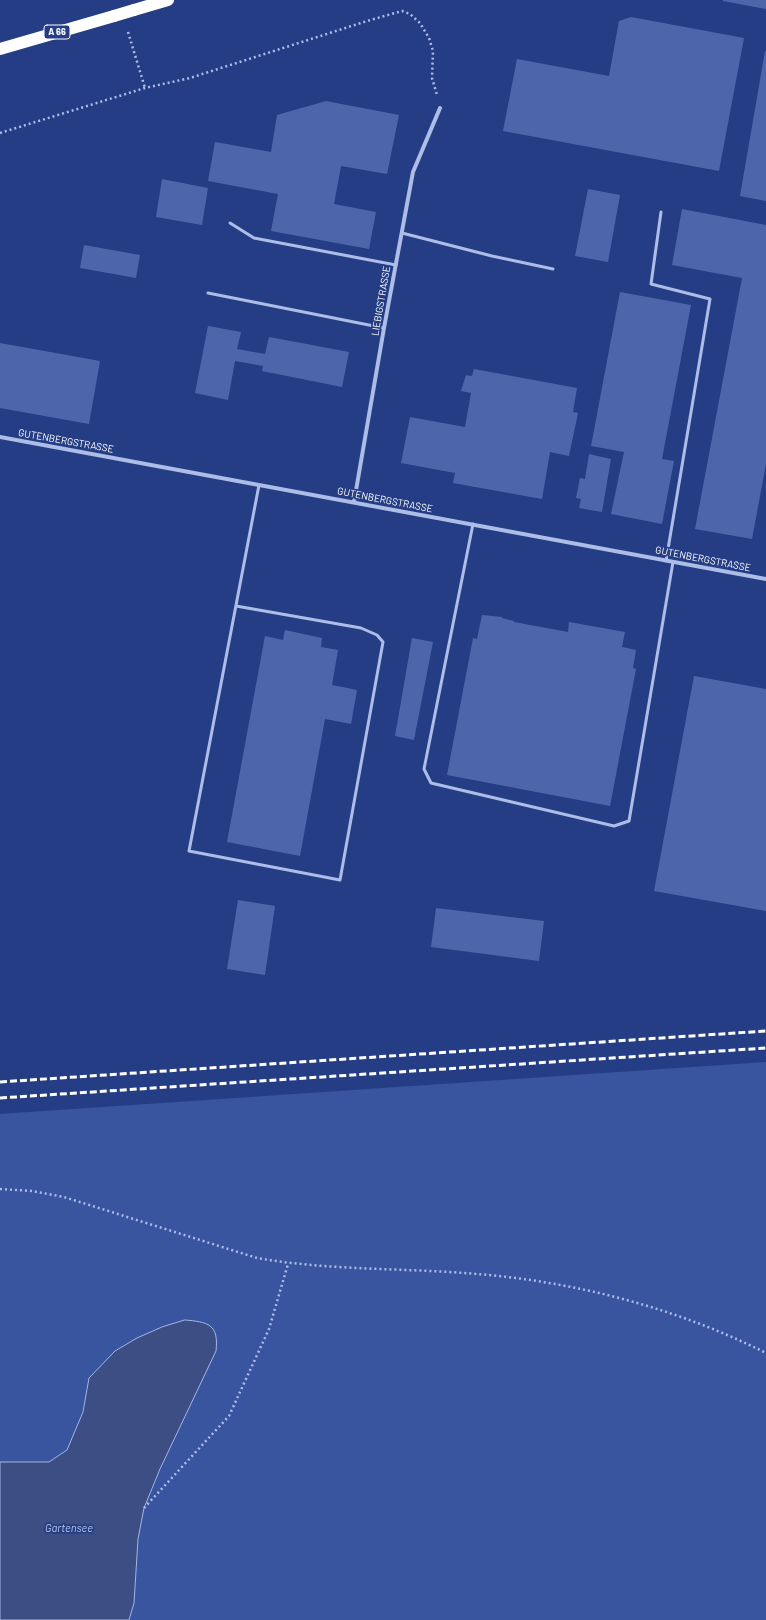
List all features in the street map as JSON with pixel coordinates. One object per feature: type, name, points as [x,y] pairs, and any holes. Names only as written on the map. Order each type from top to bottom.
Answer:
[{"type":"highway","name":"A 66","points":[[0,49],[168,0]]},
{"type":"street","name":"LIEBIGSTRASSE","points":[[354,502],[413,172],[440,108]]},
{"type":"street","name":"GUTENBERGSTRASSE","points":[[0,437],[766,579]]},
{"type":"lane","points":[[661,212],[651,284],[710,299],[666,561]]},
{"type":"lane","points":[[230,223],[254,238],[396,264]]},
{"type":"lane","points":[[402,233],[492,256],[553,269]]},
{"type":"lane","points":[[208,293],[384,328]]},
{"type":"lane","points":[[236,606],[361,628],[377,636],[383,642],[340,880],[189,851],[259,485]]},
{"type":"lane","points":[[473,524],[424,768],[431,783],[614,826],[629,821],[673,562]]},
{"type":"path","points":[[0,132],[145,88],[190,78],[402,11],[410,14],[420,23],[429,38],[433,50],[432,78],[440,108]]},
{"type":"path","points":[[126,27],[145,88]]},
{"type":"path","points":[[0,1189],[32,1191],[64,1197],[257,1258],[288,1264],[466,1273],[530,1280],[587,1289],[686,1318],[737,1338],[766,1353]]},
{"type":"path","points":[[144,1508],[229,1416],[269,1329],[288,1264]]},
{"type":"shaded area","points":[[766,1062],[766,1620],[129,1620],[134,1603],[138,1539],[144,1508],[160,1469],[216,1351],[89,1378],[83,1412],[67,1450],[49,1462],[0,1462],[0,1114]]},
{"type":"water","name":"Gartensee","points":[[185,1320],[206,1324],[214,1330],[216,1335],[216,1351],[160,1469],[144,1508],[138,1539],[134,1603],[129,1620],[0,1620],[0,1462],[49,1462],[67,1450],[83,1412],[89,1378],[115,1351],[137,1338],[162,1327]]},
{"type":"building","points":[[766,0],[766,9],[723,1]]},
{"type":"building","points":[[631,17],[744,38],[719,171],[503,131],[517,59],[609,76],[619,21]]},
{"type":"building","points":[[766,51],[766,201],[740,196]]},
{"type":"building","points":[[326,101],[399,115],[387,174],[341,166],[334,204],[376,212],[369,249],[271,231],[278,194],[208,181],[215,142],[271,152],[277,115]]},
{"type":"building","points":[[162,179],[208,188],[202,225],[156,217]]},
{"type":"building","points":[[588,189],[620,195],[608,262],[575,256]]},
{"type":"building","points":[[682,209],[766,225],[766,464],[752,539],[695,529],[742,278],[672,265]]},
{"type":"building","points":[[84,245],[140,255],[136,278],[80,268]]},
{"type":"building","points":[[620,292],[691,305],[662,459],[674,461],[662,524],[611,514],[624,452],[591,446]]},
{"type":"building","points":[[208,326],[241,332],[237,349],[265,354],[269,337],[349,352],[342,387],[262,371],[263,366],[235,361],[228,400],[195,393]]},
{"type":"building","points":[[0,343],[100,361],[89,424],[0,408]]},
{"type":"building","points":[[474,369],[577,388],[573,412],[578,413],[569,456],[550,452],[542,499],[453,483],[455,473],[401,463],[410,417],[465,427],[471,393],[461,391],[466,375],[472,376]]},
{"type":"building","points":[[589,454],[611,459],[602,512],[579,508],[581,499],[576,498],[580,478],[585,479]]},
{"type":"building","points":[[482,615],[502,617],[514,622],[568,632],[569,622],[625,632],[622,647],[636,650],[633,668],[636,669],[610,806],[447,775],[473,638],[477,639]]},
{"type":"building","points":[[285,630],[322,638],[321,647],[338,650],[332,685],[357,690],[351,724],[325,719],[300,856],[227,842],[265,636],[283,640]]},
{"type":"building","points":[[412,638],[433,642],[414,740],[395,736]]},
{"type":"building","points":[[694,676],[766,689],[766,911],[654,891]]},
{"type":"building","points":[[238,900],[275,906],[265,975],[227,969]]},
{"type":"building","points":[[436,908],[544,921],[539,961],[431,947]]},
{"type":"railway","points":[[0,1082],[766,1031]]},
{"type":"railway","points":[[0,1098],[766,1048]]}]
